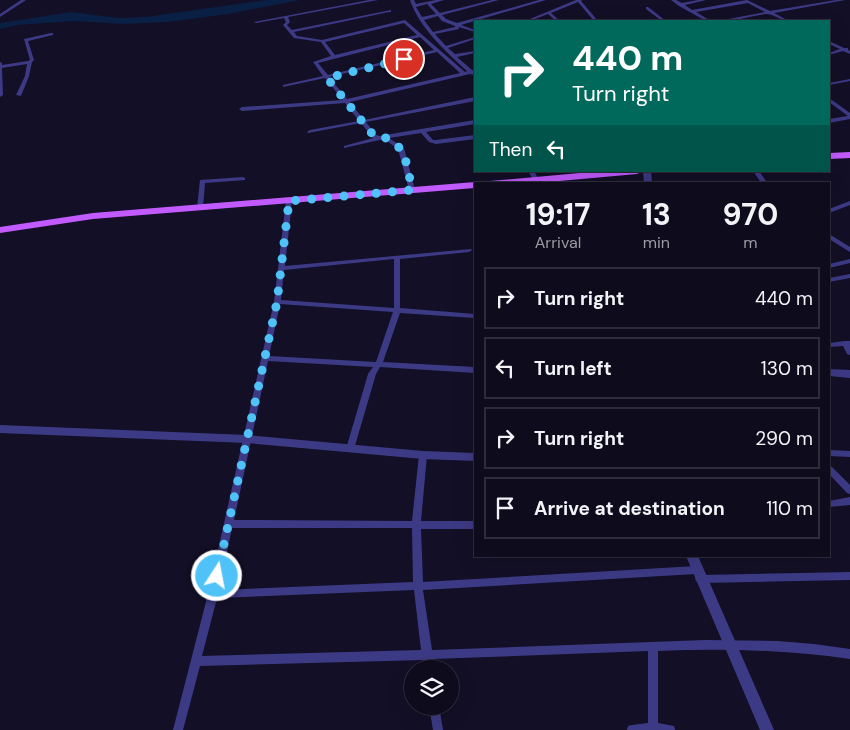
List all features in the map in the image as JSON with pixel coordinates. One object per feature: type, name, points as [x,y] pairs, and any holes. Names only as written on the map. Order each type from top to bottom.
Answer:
[{"type":"main road","points":[[830,155],[848,156]]},
{"type":"main road","points":[[501,182],[534,176],[615,172]]},
{"type":"main road","points":[[0,230],[68,219],[474,185]]},
{"type":"street","points":[[0,16],[24,0]]},
{"type":"street","points":[[256,22],[376,0]]},
{"type":"street","points":[[412,0],[413,6],[434,34],[454,56],[474,72]]},
{"type":"street","points":[[413,6],[442,0]]},
{"type":"street","points":[[421,18],[495,0]]},
{"type":"street","points":[[478,20],[544,0]]},
{"type":"street","points":[[673,0],[707,20]]},
{"type":"street","points":[[680,4],[704,0]]},
{"type":"street","points":[[813,0],[820,5]]},
{"type":"street","points":[[727,20],[772,14],[843,0]]},
{"type":"street","points":[[536,20],[580,1],[595,20]]},
{"type":"street","points":[[692,11],[746,1],[785,20]]},
{"type":"street","points":[[428,3],[444,20],[474,31]]},
{"type":"street","points":[[648,8],[663,20]]},
{"type":"street","points":[[291,31],[390,11]]},
{"type":"street","points":[[550,13],[557,20]]},
{"type":"street","points":[[286,18],[288,22],[285,25],[296,37],[322,41],[405,21],[463,73]]},
{"type":"street","points":[[434,34],[453,30],[458,26],[474,21]]},
{"type":"street","points":[[18,95],[32,60],[26,40],[51,34]]},
{"type":"street","points":[[378,138],[315,62],[421,35]]},
{"type":"street","points":[[447,47],[474,38]]},
{"type":"street","points":[[322,41],[334,57]]},
{"type":"street","points":[[830,42],[847,49],[850,53]]},
{"type":"street","points":[[830,54],[847,49]]},
{"type":"street","points":[[285,86],[327,78],[438,50]]},
{"type":"street","points":[[454,56],[474,52]]},
{"type":"street","points":[[0,95],[0,66],[30,62]]},
{"type":"street","points":[[242,110],[347,101],[474,72]]},
{"type":"street","points":[[830,84],[850,80]]},
{"type":"street","points":[[310,132],[474,99]]},
{"type":"street","points":[[830,101],[850,116]]},
{"type":"street","points":[[830,121],[850,116]]},
{"type":"street","points":[[346,147],[378,138],[474,122]]},
{"type":"street","points":[[422,131],[431,141],[436,142],[474,137]]},
{"type":"street","points":[[386,138],[401,148],[412,190]]},
{"type":"street","points":[[200,208],[202,181],[243,178]]},
{"type":"street","points":[[178,730],[214,594],[277,302],[289,201]]},
{"type":"street","points":[[830,211],[850,203]]},
{"type":"street","points":[[830,237],[850,250]]},
{"type":"street","points":[[281,268],[469,250]]},
{"type":"street","points":[[350,449],[372,374],[379,363],[397,311],[397,258]]},
{"type":"street","points":[[830,266],[850,261]]},
{"type":"street","points":[[830,280],[850,276]]},
{"type":"street","points":[[277,302],[474,316]]},
{"type":"street","points":[[830,345],[847,343],[850,352]]},
{"type":"street","points":[[264,358],[379,363],[474,370]]},
{"type":"street","points":[[830,373],[850,374]]},
{"type":"street","points":[[0,429],[248,438],[423,455],[474,456]]},
{"type":"street","points":[[830,453],[850,454]]},
{"type":"street","points":[[423,455],[416,526],[418,586],[428,660]]},
{"type":"street","points":[[830,469],[850,491]]},
{"type":"street","points":[[830,504],[850,501]]},
{"type":"street","points":[[228,524],[474,525]]},
{"type":"street","points":[[692,557],[698,575],[768,730]]},
{"type":"street","points":[[214,594],[698,575],[850,576]]},
{"type":"street","points":[[197,661],[427,656],[729,643],[796,647],[850,654]]},
{"type":"street","points":[[653,647],[653,729]]},
{"type":"street","points":[[436,715],[438,730]]},
{"type":"street","points":[[632,730],[670,730]]},
{"type":"water","points":[[267,0],[300,0],[228,14],[168,22],[122,24],[73,21],[18,25],[0,29],[0,23],[71,12],[119,18],[145,17]]},
{"type":"route","points":[[217,576],[277,302],[289,201],[412,190],[401,148],[386,138],[374,136],[364,121],[327,78],[404,59]]}]
